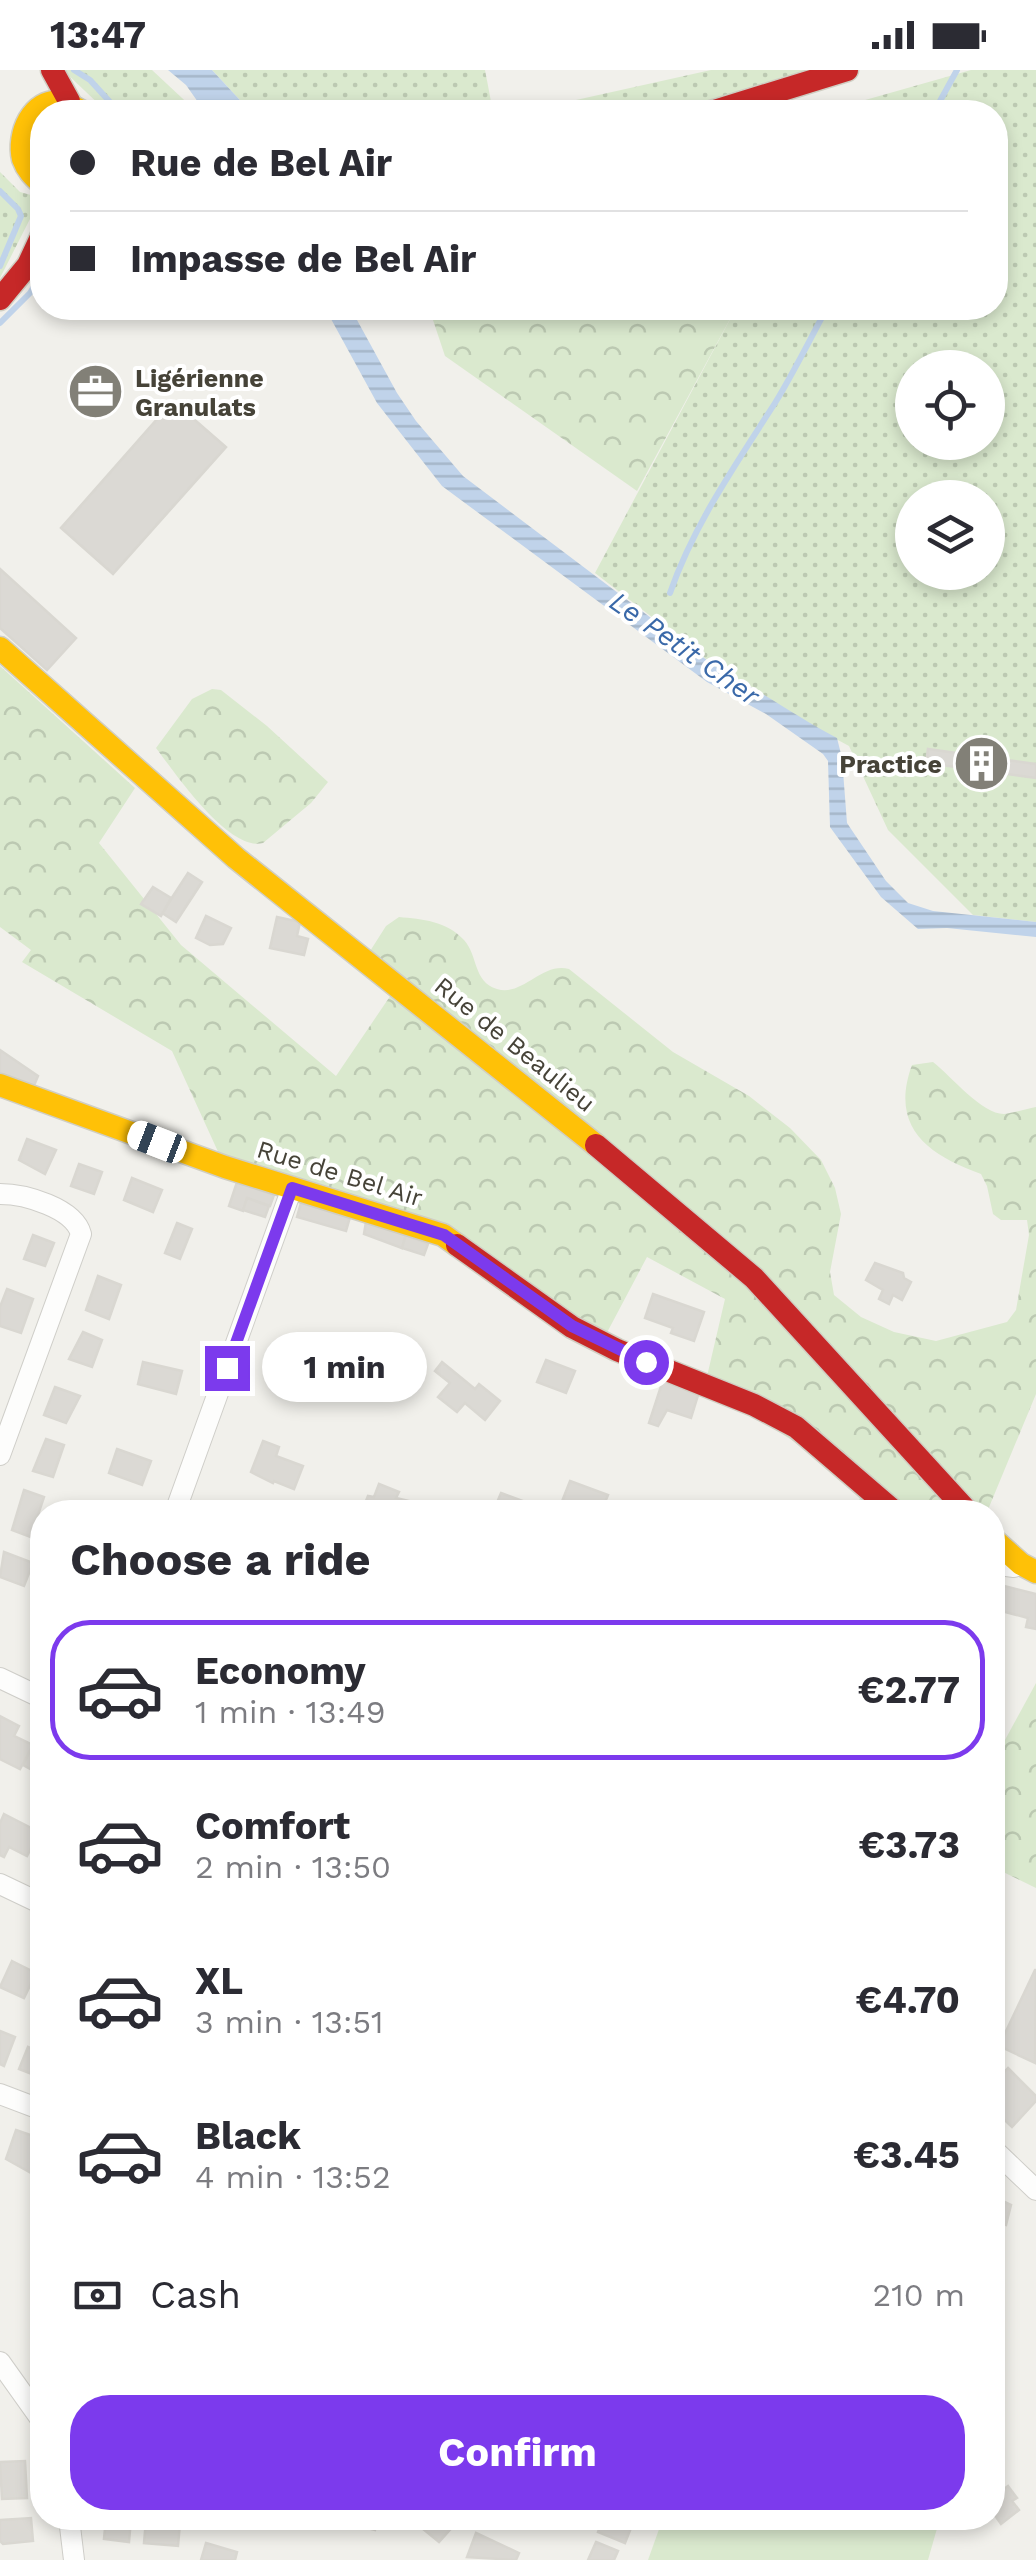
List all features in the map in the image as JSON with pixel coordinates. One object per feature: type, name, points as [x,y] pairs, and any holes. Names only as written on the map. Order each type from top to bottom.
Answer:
[{"type":"main road","points":[[52,70],[71,100]]},
{"type":"main road","points":[[750,100],[847,70]]},
{"type":"main road","points":[[30,105],[15,111],[6,136],[7,161],[30,179]]},
{"type":"main road","points":[[0,299],[30,262]]},
{"type":"main road","name":"Rue de Beaulieu","points":[[0,648],[236,858],[664,1200],[754,1278],[957,1500]]},
{"type":"main road","name":"Rue de Bel Air","points":[[0,1085],[292,1188],[444,1235],[572,1326],[617,1350],[754,1405],[796,1427],[881,1500]]},
{"type":"main road","points":[[1005,1549],[1028,1568]]},
{"type":"street","points":[[179,1500],[292,1188]]},
{"type":"street","points":[[0,1194],[16,1195],[67,1214],[75,1220],[81,1234],[0,1455]]},
{"type":"street","points":[[0,1678],[30,1692]]},
{"type":"street","points":[[0,1884],[30,1898]]},
{"type":"street","points":[[0,2094],[30,2105]]},
{"type":"street","points":[[1005,2160],[1036,2190]]},
{"type":"street","points":[[1,2364],[30,2402]]},
{"type":"street","points":[[70,2530],[74,2560]]},
{"type":"green space","points":[[63,70],[152,70],[184,100],[94,100]]},
{"type":"green space","points":[[212,70],[485,70],[491,100],[240,100]]},
{"type":"green space","points":[[711,70],[813,70],[709,100],[576,100]]},
{"type":"green space","points":[[971,70],[1036,70],[1036,922],[973,915],[888,830],[849,746],[724,673],[595,573],[730,320],[1008,320],[1008,100],[865,100]]},
{"type":"green space","points":[[0,172],[20,192],[30,195],[30,219],[0,278]]},
{"type":"green space","points":[[433,320],[730,320],[637,491],[445,356]]},
{"type":"green space","points":[[0,666],[135,788],[99,843],[181,945],[336,1076],[397,986],[365,959],[386,926],[399,917],[434,922],[457,934],[468,946],[484,981],[497,989],[515,988],[550,970],[569,969],[673,1052],[749,1096],[790,1128],[821,1160],[835,1188],[841,1214],[830,1272],[834,1295],[861,1317],[894,1332],[936,1341],[1007,1322],[1016,1310],[1029,1235],[1027,1220],[1001,1220],[993,1214],[981,1174],[945,1158],[918,1136],[906,1106],[912,1065],[933,1062],[977,1102],[995,1112],[1004,1114],[1036,1107],[1036,1394],[992,1500],[859,1500],[864,1486],[705,1385],[725,1299],[647,1257],[602,1342],[471,1252],[225,1167],[172,1051],[22,962],[31,950],[0,927]]},
{"type":"green space","points":[[212,689],[221,690],[267,726],[328,782],[311,803],[263,843],[249,843],[219,823],[156,748],[192,699]]},
{"type":"green space","points":[[1036,1683],[1036,1888],[1005,1873],[1005,1740]]},
{"type":"green space","points":[[659,2530],[937,2530],[928,2560],[648,2560]]},
{"type":"water","points":[[168,70],[212,70],[240,100],[197,100]]},
{"type":"water","name":"Le Petit Cher","points":[[332,320],[357,320],[416,421],[463,476],[724,673],[837,738],[847,823],[886,881],[908,903],[933,911],[1036,922],[1036,937],[918,929],[881,897],[830,827],[828,761],[823,754],[766,714],[707,682],[442,486],[377,403]]},
{"type":"building","points":[[173,401],[226,447],[113,574],[61,528]]},
{"type":"building","points":[[0,569],[76,638],[47,670],[0,628]]},
{"type":"building","name":"Practice","points":[[928,749],[1036,764],[1036,778],[926,763]]},
{"type":"building","points":[[188,873],[202,882],[176,922],[162,913]]},
{"type":"building","points":[[153,887],[171,898],[161,916],[141,904]]},
{"type":"building","points":[[206,916],[231,928],[223,944],[210,945],[196,938]]},
{"type":"building","points":[[277,917],[300,922],[297,936],[308,939],[304,955],[270,948]]},
{"type":"building","points":[[0,1050],[38,1076],[33,1088],[0,1077]]},
{"type":"building","points":[[27,1139],[56,1150],[45,1174],[19,1160]]},
{"type":"building","points":[[79,1164],[102,1172],[94,1194],[71,1186]]},
{"type":"building","points":[[132,1178],[162,1190],[153,1212],[124,1200]]},
{"type":"building","points":[[237,1182],[274,1195],[270,1206],[247,1198],[243,1211],[229,1206]]},
{"type":"building","points":[[247,1198],[269,1206],[265,1217],[243,1210]]},
{"type":"building","points":[[301,1203],[350,1217],[346,1231],[297,1217]]},
{"type":"building","points":[[366,1222],[406,1235],[402,1248],[364,1234]]},
{"type":"building","points":[[177,1223],[192,1229],[180,1259],[165,1253]]},
{"type":"building","points":[[33,1235],[54,1243],[45,1266],[24,1259]]},
{"type":"building","points":[[406,1235],[428,1244],[424,1255],[402,1248]]},
{"type":"building","points":[[875,1263],[903,1273],[911,1282],[902,1300],[893,1295],[889,1304],[879,1299],[883,1290],[866,1280]]},
{"type":"building","points":[[98,1276],[121,1285],[109,1319],[86,1310]]},
{"type":"building","points":[[7,1289],[33,1299],[21,1333],[0,1326],[0,1307]]},
{"type":"building","points":[[653,1294],[704,1312],[694,1341],[645,1318]]},
{"type":"building","points":[[83,1332],[102,1340],[92,1367],[69,1359]]},
{"type":"building","points":[[546,1360],[575,1371],[566,1393],[537,1382]]},
{"type":"building","points":[[143,1362],[182,1371],[176,1394],[138,1384]]},
{"type":"building","points":[[442,1362],[475,1389],[479,1384],[500,1401],[485,1420],[465,1403],[457,1412],[438,1397],[450,1383],[435,1371]]},
{"type":"building","points":[[663,1380],[699,1392],[691,1418],[667,1410],[658,1426],[649,1423]]},
{"type":"building","points":[[55,1387],[80,1396],[66,1423],[44,1415]]},
{"type":"building","points":[[46,1439],[64,1445],[53,1477],[33,1471]]},
{"type":"building","points":[[263,1441],[279,1447],[276,1456],[303,1466],[294,1489],[251,1472]]},
{"type":"building","points":[[117,1449],[151,1461],[142,1485],[109,1473]]},
{"type":"building","points":[[570,1481],[608,1495],[606,1500],[563,1500]]},
{"type":"building","points":[[379,1484],[399,1492],[396,1498],[404,1500],[366,1500],[368,1496],[374,1497]]},
{"type":"building","points":[[24,1490],[44,1497],[30,1500],[30,1537],[12,1530]]},
{"type":"building","points":[[501,1493],[520,1500],[498,1500]]},
{"type":"building","points":[[4,1552],[30,1562],[24,1586],[0,1577]]},
{"type":"building","points":[[1005,1586],[1036,1594],[1036,1629],[1026,1627],[1028,1618],[1005,1612]]},
{"type":"building","points":[[0,1716],[19,1726],[14,1736],[30,1744],[30,1751],[20,1769],[0,1759]]},
{"type":"building","points":[[4,1814],[30,1827],[27,1856],[9,1847],[4,1857],[0,1855],[0,1823]]},
{"type":"building","points":[[12,1961],[30,1970],[30,1986],[24,1998],[0,1987]]},
{"type":"building","points":[[1036,1970],[1035,2063],[1005,2049],[1005,2033]]},
{"type":"building","points":[[0,2031],[15,2037],[4,2066],[0,2064]]},
{"type":"building","points":[[28,2047],[30,2048],[30,2073],[19,2069]]},
{"type":"building","points":[[1008,2068],[1036,2096],[1036,2101],[1012,2127],[1005,2120]]},
{"type":"building","points":[[16,2130],[30,2135],[30,2172],[6,2159]]},
{"type":"building","points":[[1005,2202],[1011,2205],[1005,2225]]},
{"type":"building","points":[[25,2461],[27,2498],[2,2499],[0,2462]]},
{"type":"building","points":[[1008,2486],[1017,2498],[1012,2501],[1019,2510],[1005,2521]]},
{"type":"building","points":[[30,2518],[33,2541],[3,2544],[0,2520]]},
{"type":"building","points":[[105,2530],[130,2530],[129,2542],[104,2539]]},
{"type":"building","points":[[145,2530],[179,2530],[178,2546],[144,2543]]},
{"type":"building","points":[[424,2530],[450,2530],[439,2542]]},
{"type":"building","points":[[599,2530],[630,2530],[625,2543]]},
{"type":"building","points":[[476,2533],[519,2553],[516,2560],[467,2557]]},
{"type":"building","points":[[596,2542],[618,2551],[614,2560],[588,2560]]},
{"type":"building","points":[[206,2543],[237,2552],[235,2560],[201,2560]]},
{"type":"waterway","points":[[74,70],[90,80],[108,100]]},
{"type":"waterway","points":[[941,100],[957,70]]},
{"type":"waterway","points":[[0,191],[21,216],[0,266]]},
{"type":"waterway","points":[[0,323],[30,293]]},
{"type":"waterway","points":[[670,593],[703,519],[820,320]]},
{"type":"traffic: slow","points":[[30,119],[22,149],[30,171]]},
{"type":"traffic: slow","points":[[0,648],[236,858],[596,1145]]},
{"type":"traffic: slow","points":[[0,1085],[225,1167],[443,1235],[457,1245]]},
{"type":"traffic: slow","points":[[1005,1550],[1036,1572]]},
{"type":"traffic: jam","points":[[52,70],[68,100]]},
{"type":"traffic: jam","points":[[750,100],[847,70]]},
{"type":"traffic: jam","points":[[0,299],[30,261]]},
{"type":"traffic: jam","points":[[596,1145],[754,1278],[957,1500]]},
{"type":"traffic: jam","points":[[457,1245],[572,1327],[796,1427],[881,1500]]},
{"type":"place","name":"Ligérienne Granulats","points":[[96,392]]},
{"type":"place","name":"Practice","points":[[981,764]]},
{"type":"route","points":[[227,1368],[292,1188],[444,1235],[572,1326],[646,1362]]}]
